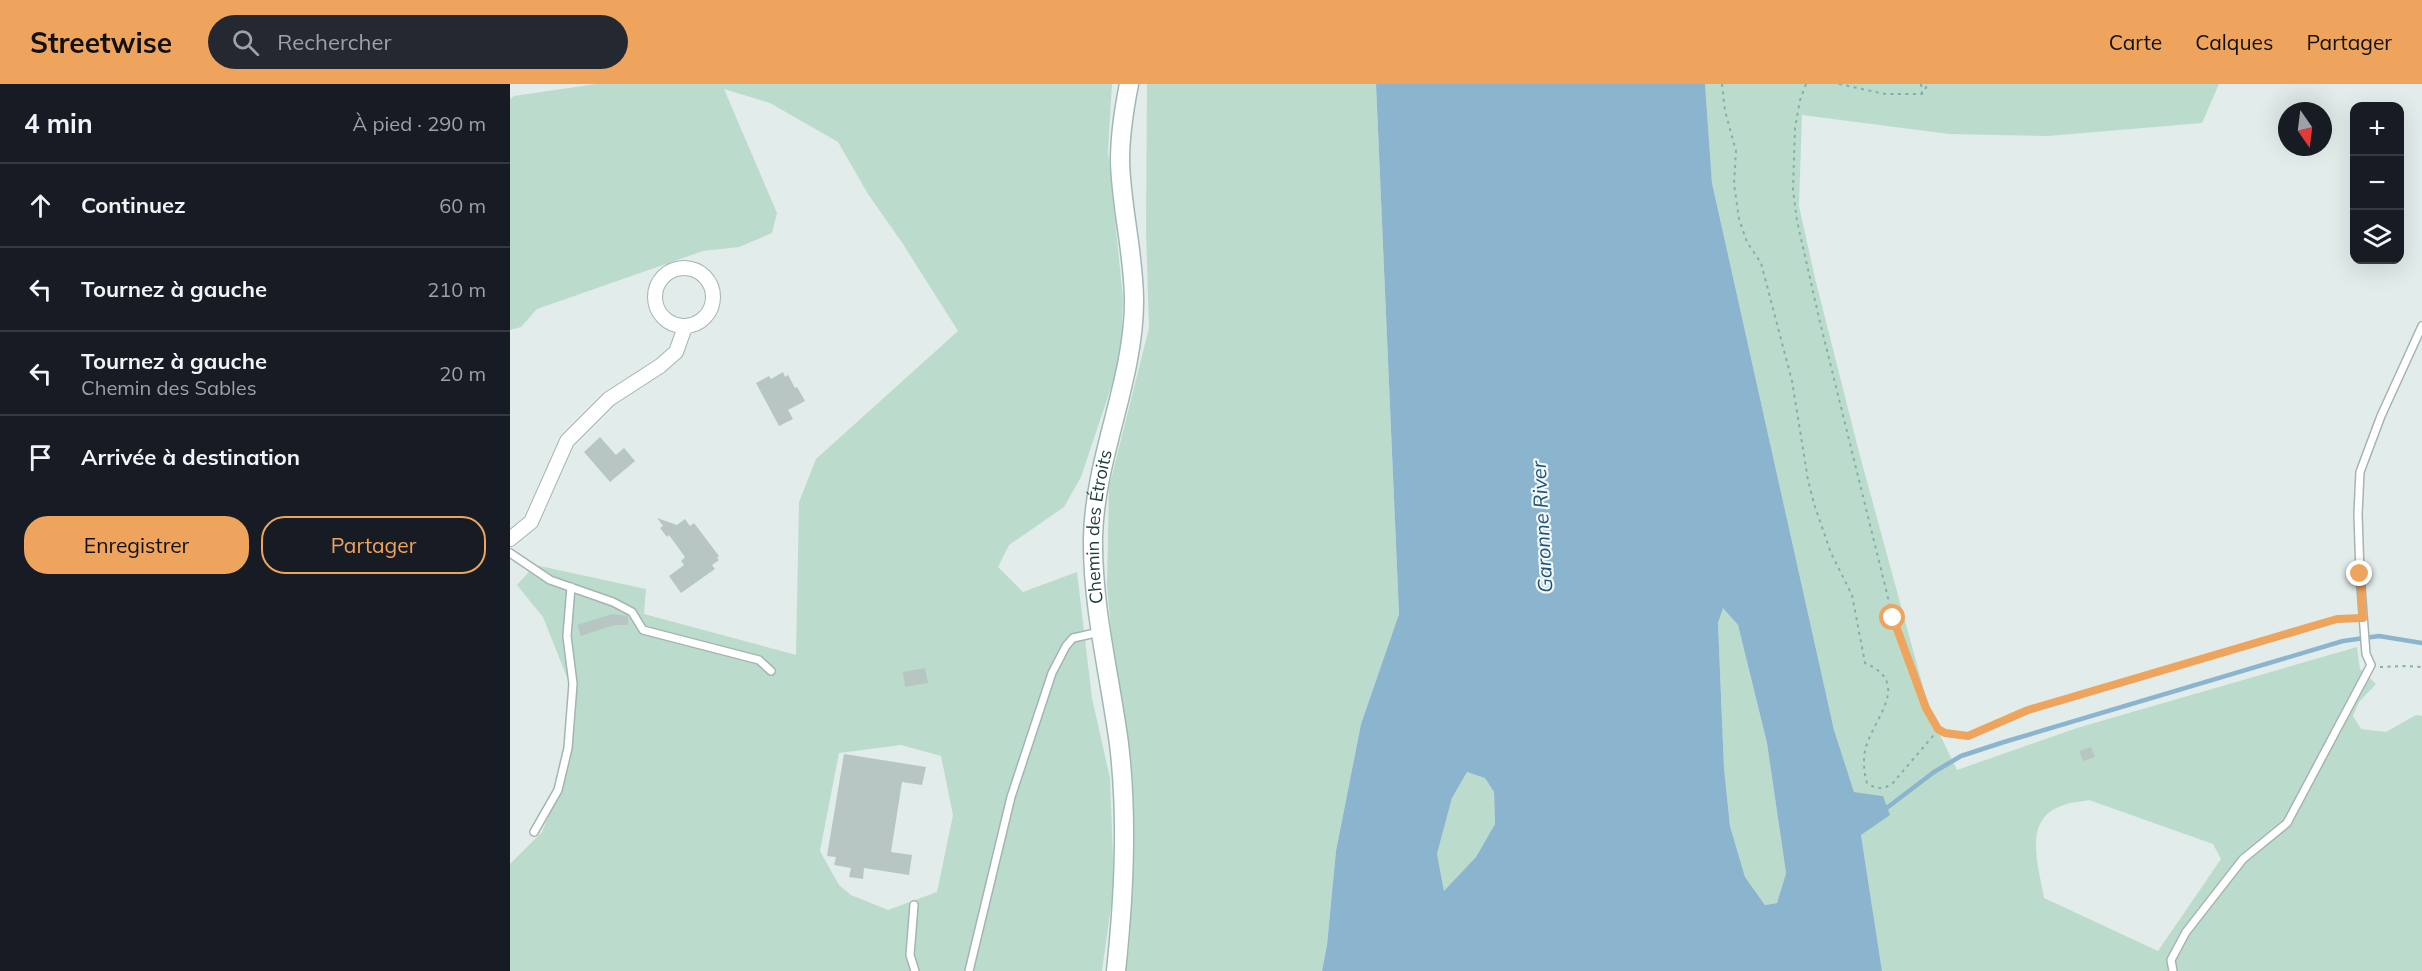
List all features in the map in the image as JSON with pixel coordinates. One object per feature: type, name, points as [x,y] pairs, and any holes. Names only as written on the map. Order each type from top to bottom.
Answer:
[{"type":"main road","name":"Chemin des Étroits","points":[[1116,971],[1122,900],[1122,776],[1101,632],[1094,561],[1095,514],[1099,484],[1126,368],[1133,325],[1132,270],[1120,163],[1122,126],[1129,84]]},
{"type":"street","points":[[683,268],[702,274],[713,291],[710,311],[704,319],[695,325],[685,327],[675,326],[666,321],[655,304],[655,294],[664,276],[673,270],[683,268]]},
{"type":"street","points":[[510,539],[531,522],[567,441],[609,399],[660,366],[676,352],[685,327]]},
{"type":"lane","points":[[2173,971],[2171,960],[2186,932],[2243,859],[2287,823],[2371,665],[2367,660],[2363,618],[2358,514],[2361,472],[2381,416],[2422,326]]},
{"type":"lane","points":[[510,553],[550,580],[613,602],[632,612],[643,630],[759,660],[771,671]]},
{"type":"lane","points":[[534,832],[558,790],[568,748],[573,684],[567,636],[571,587]]},
{"type":"lane","points":[[969,971],[1011,796],[1052,673],[1066,646],[1073,638],[1101,632]]},
{"type":"lane","points":[[914,905],[910,955],[915,971]]},
{"type":"path","points":[[1722,84],[1725,111],[1736,151],[1734,184],[1738,219],[1747,242],[1761,263],[1792,381],[1814,504],[1831,553],[1852,595],[1865,663],[1879,669],[1885,676],[1887,686],[1885,709],[1865,749],[1864,774],[1867,783],[1874,788],[1884,788],[1892,784],[1938,729]]},
{"type":"path","points":[[1806,84],[1800,100],[1795,128],[1793,190],[1797,221],[1893,618],[1926,708],[1938,729],[1945,733],[1968,736],[2028,710],[2337,619],[2363,618]]},
{"type":"path","points":[[1839,84],[1885,94],[1922,94]]},
{"type":"path","points":[[1921,84],[1922,94]]},
{"type":"path","points":[[1922,94],[1928,84]]},
{"type":"path","points":[[2371,665],[2378,668],[2422,667]]},
{"type":"green space","points":[[596,84],[1112,84],[1108,151],[1123,298],[1121,358],[1081,477],[1064,507],[1009,545],[998,567],[1023,592],[1077,572],[1092,698],[1110,778],[1114,885],[1102,971],[510,971],[510,864],[542,832],[571,758],[572,690],[543,617],[517,585],[535,565],[646,589],[644,614],[796,655],[799,502],[816,459],[958,331],[868,194],[838,142],[770,103],[724,89],[777,213],[772,233],[739,247],[703,251],[537,309],[521,327],[510,330],[510,99],[514,96]],"holes":[[[901,745],[941,756],[953,815],[937,892],[888,910],[851,895],[839,885],[820,851],[839,753]]]},
{"type":"green space","points":[[1147,84],[1376,84],[1399,614],[1361,724],[1336,851],[1327,945],[1322,971],[1125,971],[1129,949],[1133,782],[1113,651],[1107,586],[1109,487],[1149,328],[1146,231]]},
{"type":"green space","points":[[1705,84],[2219,84],[2202,123],[2048,136],[1949,134],[1802,115],[1799,206],[1815,278],[1859,452],[1931,716],[1957,770],[2077,728],[2357,647],[2360,669],[2376,684],[2359,702],[2353,716],[2361,729],[2386,732],[2416,715],[2422,716],[2422,971],[1882,971],[1861,835],[1883,796],[1854,792],[1834,730],[1712,183]],"holes":[[[2089,800],[2213,844],[2221,859],[2158,951],[2044,898],[2037,859],[2037,833],[2041,822],[2049,813],[2064,805]]]},
{"type":"green space","points":[[1723,607],[1738,625],[1767,743],[1786,873],[1777,903],[1765,905],[1745,877],[1730,826],[1724,768],[1718,623]]},
{"type":"green space","points":[[1467,771],[1485,778],[1494,792],[1495,824],[1476,857],[1444,892],[1437,854],[1452,798]]},
{"type":"water","name":"Garonne River","points":[[1376,84],[1705,84],[1712,183],[1834,730],[1854,792],[1883,796],[1890,815],[1861,835],[1882,971],[1322,971],[1327,945],[1336,851],[1361,724],[1399,614]],"holes":[[[1723,608],[1738,625],[1767,743],[1786,873],[1777,903],[1765,905],[1745,877],[1730,826],[1724,768],[1718,623]],[[1467,772],[1485,778],[1494,792],[1495,824],[1476,857],[1444,891],[1437,854],[1452,798]]]},
{"type":"building","points":[[783,372],[785,377],[788,375],[805,401],[788,410],[793,419],[779,426],[756,383],[769,376],[771,379]]},
{"type":"building","points":[[600,437],[616,455],[624,448],[635,461],[610,482],[584,452]]},
{"type":"building","points":[[657,518],[677,525],[685,519],[690,526],[694,523],[719,556],[717,558],[719,560],[712,565],[715,569],[681,593],[669,576],[684,565],[681,561],[685,557],[669,535],[667,537],[660,528],[663,526]]},
{"type":"building","points":[[612,614],[628,616],[628,625],[614,625],[581,636],[577,625]]},
{"type":"building","points":[[925,668],[928,683],[905,687],[903,672]]},
{"type":"building","points":[[2091,747],[2095,757],[2083,761],[2079,751]]},
{"type":"building","points":[[844,754],[926,767],[922,785],[902,782],[891,852],[912,855],[909,875],[864,868],[863,879],[849,877],[851,868],[834,865],[836,857],[827,856]]},
{"type":"waterway","points":[[1884,810],[1934,772],[1961,756],[2004,742],[2343,641],[2379,636],[2422,643]]},
{"type":"route","points":[[1893,618],[1926,708],[1938,729],[1945,733],[1968,736],[2028,710],[2337,619],[2363,618],[2360,574]]}]
